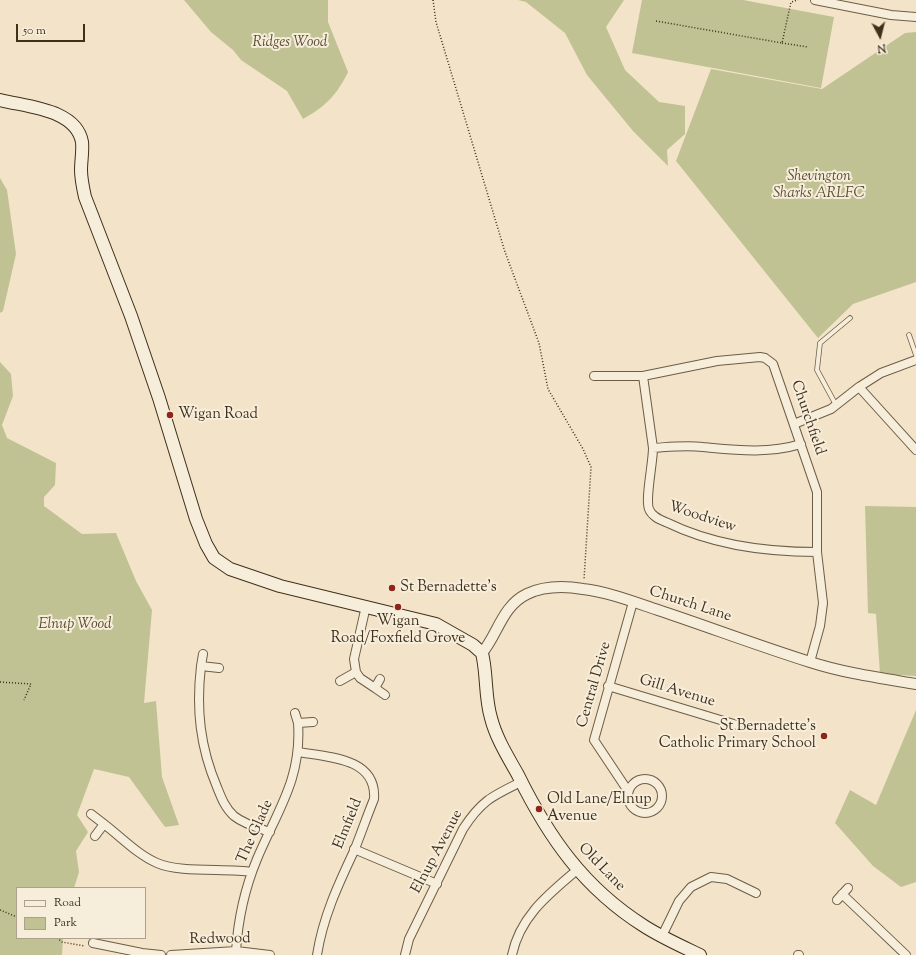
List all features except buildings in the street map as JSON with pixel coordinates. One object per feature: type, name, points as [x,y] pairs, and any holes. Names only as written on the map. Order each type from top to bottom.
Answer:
[{"type":"main road","points":[[0,100],[58,114],[71,122],[79,134],[82,151],[81,178],[85,197],[131,316],[159,398],[196,518],[209,552],[219,563],[240,574],[295,590],[436,624],[461,637],[482,653]]},
{"type":"main road","name":"Old Lane","points":[[482,653],[491,718],[521,782],[555,841],[577,870],[618,908],[662,936],[700,955]]},
{"type":"street","points":[[815,0],[891,15],[916,17]]},
{"type":"street","name":"Churchfield","points":[[594,376],[643,376],[717,360],[765,358],[773,364],[817,492],[817,552],[822,582],[822,611],[810,662]]},
{"type":"street","points":[[794,424],[822,414],[859,387],[893,368],[916,360]]},
{"type":"street","name":"Woodview","points":[[643,376],[653,448],[653,463],[648,504],[650,512],[656,518],[675,527],[712,540],[777,550],[817,552]]},
{"type":"street","points":[[859,387],[916,450]]},
{"type":"street","points":[[653,448],[702,447],[755,451],[781,450],[801,444]]},
{"type":"street","name":"Church Lane","points":[[482,653],[505,613],[519,599],[533,592],[545,589],[562,587],[583,588],[633,602],[810,662],[850,673],[916,684]]},
{"type":"street","name":"Central Drive","points":[[628,791],[635,782],[640,779],[652,780],[660,787],[662,793],[661,804],[657,809],[647,814],[636,811],[629,802],[628,791],[594,740],[608,686],[633,602]]},
{"type":"street","points":[[366,606],[354,659],[356,672],[360,678],[385,695]]},
{"type":"street","points":[[203,654],[198,703],[201,734],[207,763],[221,797],[233,815],[241,821],[270,832]]},
{"type":"street","points":[[201,666],[219,668]]},
{"type":"street","points":[[340,681],[356,672]]},
{"type":"street","points":[[375,688],[380,679]]},
{"type":"street","name":"Gill Avenue","points":[[608,686],[737,725]]},
{"type":"street","name":"The Glade","points":[[236,951],[239,920],[252,872],[287,796],[298,752],[298,724],[295,713]]},
{"type":"street","points":[[298,724],[313,722]]},
{"type":"street","name":"Elmfield","points":[[298,752],[354,764],[369,775],[374,787],[374,799],[354,849],[335,890],[323,925],[317,955]]},
{"type":"street","name":"Elnup Avenue","points":[[405,955],[409,939],[463,829],[474,812],[489,798],[521,782]]},
{"type":"street","points":[[91,814],[148,858],[162,865],[179,868],[229,869],[252,872]]},
{"type":"street","points":[[95,836],[104,824]]},
{"type":"street","points":[[354,849],[437,884]]},
{"type":"street","points":[[512,955],[521,929],[535,908],[577,870]]},
{"type":"street","points":[[662,936],[679,901],[691,888],[711,877],[726,879],[756,893]]},
{"type":"street","points":[[842,894],[906,955]]},
{"type":"street","points":[[93,943],[119,952],[161,955]]},
{"type":"street","name":"Redwood","points":[[171,955],[236,951],[270,955]]},
{"type":"lane","points":[[836,405],[817,370],[820,343],[850,318]]},
{"type":"lane","points":[[910,335],[916,355]]},
{"type":"path","points":[[434,0],[436,22],[505,252],[539,343],[548,389],[583,449],[591,467],[583,588]]},
{"type":"path","points":[[782,43],[791,2],[798,0]]},
{"type":"path","points":[[656,21],[808,47]]},
{"type":"path","points":[[0,682],[32,684],[24,700]]},
{"type":"path","points":[[0,910],[16,917]]},
{"type":"path","points":[[58,939],[62,942],[88,947],[93,943]]},
{"type":"green space","name":"Ridges Wood","points":[[184,0],[328,0],[328,22],[348,72],[330,100],[318,110],[303,119],[287,91],[241,60],[233,50],[211,32]]},
{"type":"green space","points":[[518,0],[624,0],[606,27],[625,70],[659,102],[685,106],[685,134],[667,150],[668,166],[633,131],[587,75],[565,33],[526,2]]},
{"type":"green space","points":[[642,0],[743,0],[834,17],[821,88],[632,53]]},
{"type":"green space","name":"Shevington Sharks ARLFC","points":[[916,32],[916,282],[853,304],[818,338],[676,161],[711,69],[822,89],[905,33]]},
{"type":"green space","points":[[0,178],[7,190],[16,254],[3,311],[0,313]]},
{"type":"green space","name":"Elnup Wood","points":[[0,362],[11,374],[13,396],[2,425],[7,438],[56,463],[55,485],[44,497],[44,506],[82,534],[116,533],[136,581],[152,610],[144,703],[156,701],[162,777],[179,825],[165,827],[129,777],[94,769],[77,815],[88,832],[76,851],[79,872],[74,887],[16,887],[16,939],[63,939],[62,955],[0,955]]},
{"type":"green space","points":[[865,506],[916,507],[916,676],[880,674],[876,614],[868,613]]},
{"type":"green space","points":[[916,710],[916,882],[901,887],[873,866],[835,823],[850,790],[876,805]]},
{"type":"place","name":"Wigan Road","points":[[170,415]]},
{"type":"place","name":"St Bernadette's","points":[[392,588]]},
{"type":"place","name":"Wigan Road/Foxfield Grove","points":[[398,607]]},
{"type":"place","name":"St Bernadette's Catholic Primary School","points":[[824,736]]},
{"type":"place","name":"Old Lane/Elnup Avenue","points":[[539,809]]}]
